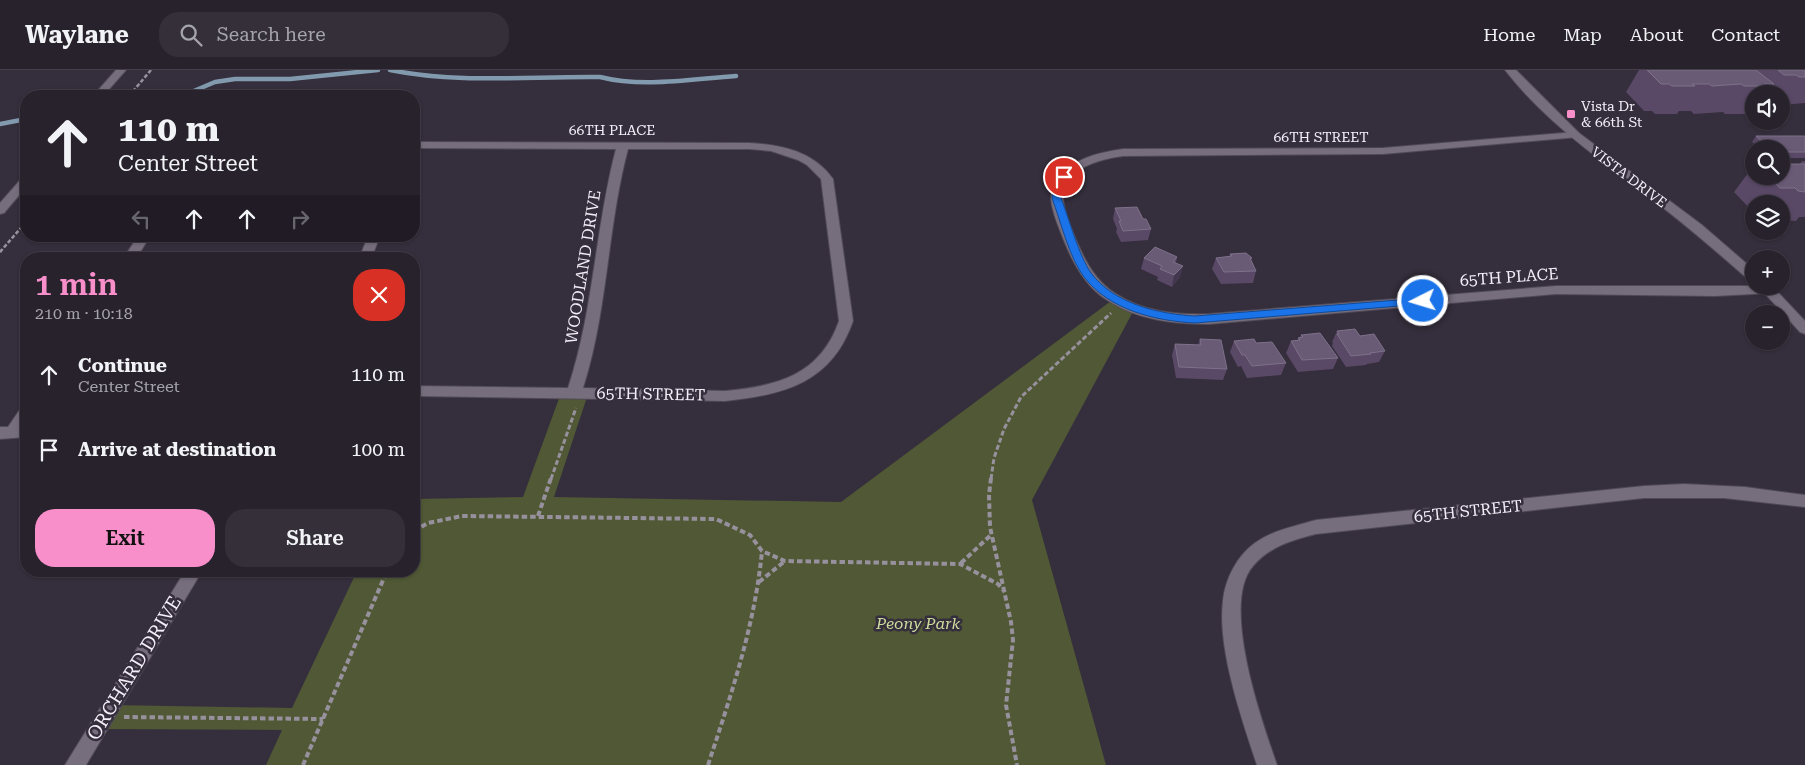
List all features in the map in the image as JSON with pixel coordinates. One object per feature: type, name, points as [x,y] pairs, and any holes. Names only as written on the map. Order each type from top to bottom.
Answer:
[{"type":"street","points":[[103,90],[121,70]]},
{"type":"street","name":"VISTA DRIVE","points":[[1510,70],[1542,105],[1575,135],[1698,228],[1745,269]]},
{"type":"street","name":"66TH STREET","points":[[1070,171],[1095,158],[1127,152],[1383,152],[1575,135]]},
{"type":"street","name":"WOODLAND DRIVE","points":[[578,393],[589,343],[611,195],[623,145]]},
{"type":"street","name":"66TH PLACE","points":[[420,146],[765,146],[782,150],[807,160]]},
{"type":"street","name":"65TH STREET","points":[[420,391],[725,396],[770,390],[792,382],[811,372],[836,347],[843,334],[846,312],[830,189],[827,179],[821,170],[807,160]]},
{"type":"street","name":"65TH PLACE","points":[[1070,171],[1058,188],[1059,210],[1088,275],[1100,288],[1122,302],[1135,308],[1173,318],[1202,320],[1556,290],[1594,289],[1721,293],[1745,290]]},
{"type":"street","points":[[0,210],[20,187]]},
{"type":"street","points":[[1773,295],[1805,329]]},
{"type":"street","points":[[13,432],[20,421]]},
{"type":"street","name":"65TH STREET","points":[[1267,765],[1257,737],[1238,664],[1230,616],[1232,591],[1240,571],[1254,553],[1272,540],[1292,532],[1326,526],[1679,490],[1726,491],[1805,501]]},
{"type":"street","name":"ORCHARD DRIVE","points":[[75,765],[190,577]]},
{"type":"path","points":[[134,90],[150,70]]},
{"type":"path","points":[[0,252],[20,229]]},
{"type":"path","points":[[1017,765],[1006,705],[1013,640],[992,534],[989,495],[994,458],[1012,410],[1020,397],[1122,302]]},
{"type":"path","points":[[538,516],[578,393]]},
{"type":"path","points":[[420,528],[428,523],[462,516],[716,519],[750,535],[762,551],[785,561],[960,564],[998,584],[1005,592]]},
{"type":"path","points":[[960,564],[992,534]]},
{"type":"path","points":[[708,765],[738,674],[759,583],[762,551]]},
{"type":"path","points":[[759,583],[785,561]]},
{"type":"path","points":[[303,765],[384,577]]},
{"type":"path","points":[[104,717],[323,719]]},
{"type":"green space","name":"Peony Park","points":[[1115,298],[1135,308],[1032,500],[1106,765],[266,765],[282,730],[97,729],[111,705],[292,708],[354,577],[420,577],[420,499],[523,497],[561,393],[588,394],[554,497],[841,502]]},
{"type":"building","points":[[1647,70],[1756,70],[1774,84],[1712,86],[1709,84],[1692,84],[1695,86],[1672,86],[1661,84]]},
{"type":"building","points":[[1778,70],[1805,70],[1805,77],[1784,75]]},
{"type":"building","points":[[1756,136],[1805,136],[1805,152],[1790,152],[1790,140],[1760,140]]},
{"type":"building","points":[[1790,164],[1805,164],[1805,192],[1798,191],[1795,188],[1780,188],[1777,185],[1790,185]]},
{"type":"building","points":[[1137,207],[1151,229],[1123,231],[1115,208]]},
{"type":"building","points":[[1155,247],[1177,257],[1173,262],[1183,266],[1174,275],[1160,269],[1162,266],[1144,258]]},
{"type":"building","points":[[1246,253],[1252,258],[1250,258],[1256,271],[1224,272],[1216,258],[1232,256],[1230,254]]},
{"type":"building","points":[[1355,329],[1360,336],[1374,334],[1385,351],[1351,356],[1337,331]]},
{"type":"building","points":[[1320,333],[1338,358],[1302,360],[1291,341],[1300,340],[1298,338],[1303,337],[1301,335]]},
{"type":"building","points":[[1200,339],[1221,340],[1227,369],[1179,367],[1175,344],[1201,345]]},
{"type":"building","points":[[1254,339],[1256,343],[1272,342],[1286,363],[1252,366],[1245,355],[1242,355],[1234,341]]},
{"type":"waterway","points":[[196,90],[215,82],[235,79],[290,79],[378,70]]},
{"type":"waterway","points":[[390,70],[442,77],[600,77],[633,82],[685,81],[736,76]]},
{"type":"waterway","points":[[0,124],[20,120]]},
{"type":"place","name":"Vista Dr & 66th St","points":[[1571,114]]},
{"type":"route","points":[[1064,177],[1058,188],[1059,210],[1080,262],[1088,275],[1100,288],[1115,298],[1151,314],[1195,320],[1423,301]]}]
